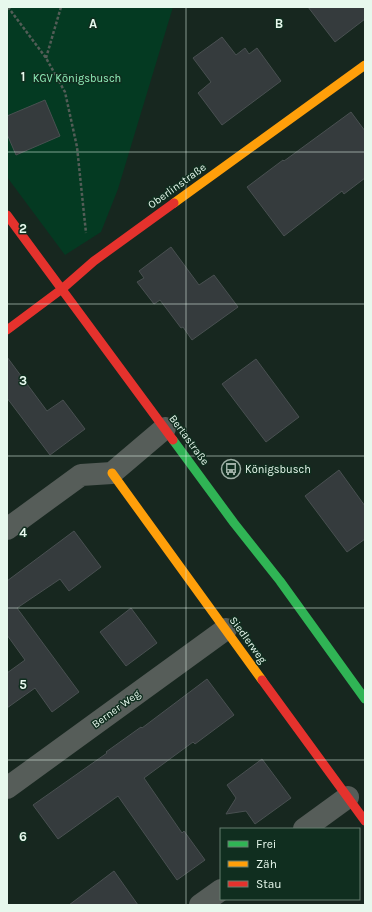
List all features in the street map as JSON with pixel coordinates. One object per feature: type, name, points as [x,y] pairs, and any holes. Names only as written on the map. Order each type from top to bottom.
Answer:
[{"type":"street","name":"Oberlinstraße","points":[[7,330],[62,288],[92,262],[365,65]]},
{"type":"street","name":"Bertastraße","points":[[7,215],[234,522],[280,581],[365,699]]},
{"type":"street","points":[[7,529],[81,475],[112,473],[165,428]]},
{"type":"street","name":"Siedlerweg","points":[[112,473],[365,821]]},
{"type":"street","name":"Berner Weg","points":[[7,788],[226,629]]},
{"type":"street","points":[[305,828],[348,797]]},
{"type":"street","points":[[200,905],[220,891]]},
{"type":"path","points":[[8,7],[46,58],[65,92],[77,147],[86,234]]},
{"type":"path","points":[[46,58],[62,7]]},
{"type":"green space","name":"KGV Königsbusch","points":[[7,7],[173,7],[118,189],[101,232],[65,255],[7,177]]},
{"type":"building","points":[[308,7],[365,7],[365,19],[335,42]]},
{"type":"building","points":[[222,37],[236,55],[245,48],[249,54],[257,48],[281,81],[222,125],[198,93],[211,82],[193,58]]},
{"type":"building","points":[[45,100],[60,136],[16,155],[7,134],[7,116]]},
{"type":"building","points":[[351,112],[365,131],[365,178],[344,194],[342,191],[284,236],[247,187]]},
{"type":"building","points":[[171,247],[199,285],[214,275],[238,307],[192,340],[160,300],[154,304],[137,282],[144,278],[139,271]]},
{"type":"building","points":[[7,357],[47,411],[63,400],[85,429],[50,455],[7,398]]},
{"type":"building","points":[[256,359],[299,417],[266,442],[222,384]]},
{"type":"building","points":[[339,470],[365,506],[365,539],[347,552],[305,496]]},
{"type":"building","points":[[74,531],[101,567],[69,591],[60,579],[17,608],[79,692],[52,712],[35,688],[7,708],[7,673],[25,660],[7,635],[7,581]]},
{"type":"building","points":[[131,608],[157,643],[126,666],[100,632]]},
{"type":"building","points":[[207,679],[234,715],[195,744],[193,742],[144,778],[182,833],[184,831],[205,860],[177,880],[118,796],[58,839],[33,805],[141,727],[142,728]]},
{"type":"building","points":[[262,759],[291,798],[255,824],[246,811],[226,814],[236,798],[227,785]]},
{"type":"building","points":[[114,871],[138,905],[69,905]]},
{"type":"traffic: fast","points":[[173,440],[234,523],[280,581],[365,699]]},
{"type":"traffic: slow","points":[[174,203],[365,65]]},
{"type":"traffic: slow","points":[[112,473],[262,680]]},
{"type":"traffic: jam","points":[[7,330],[62,289],[94,261],[174,203]]},
{"type":"traffic: jam","points":[[7,215],[173,440]]},
{"type":"traffic: jam","points":[[262,680],[365,821]]},
{"type":"place","name":"Königsbusch","points":[[231,469]]}]
